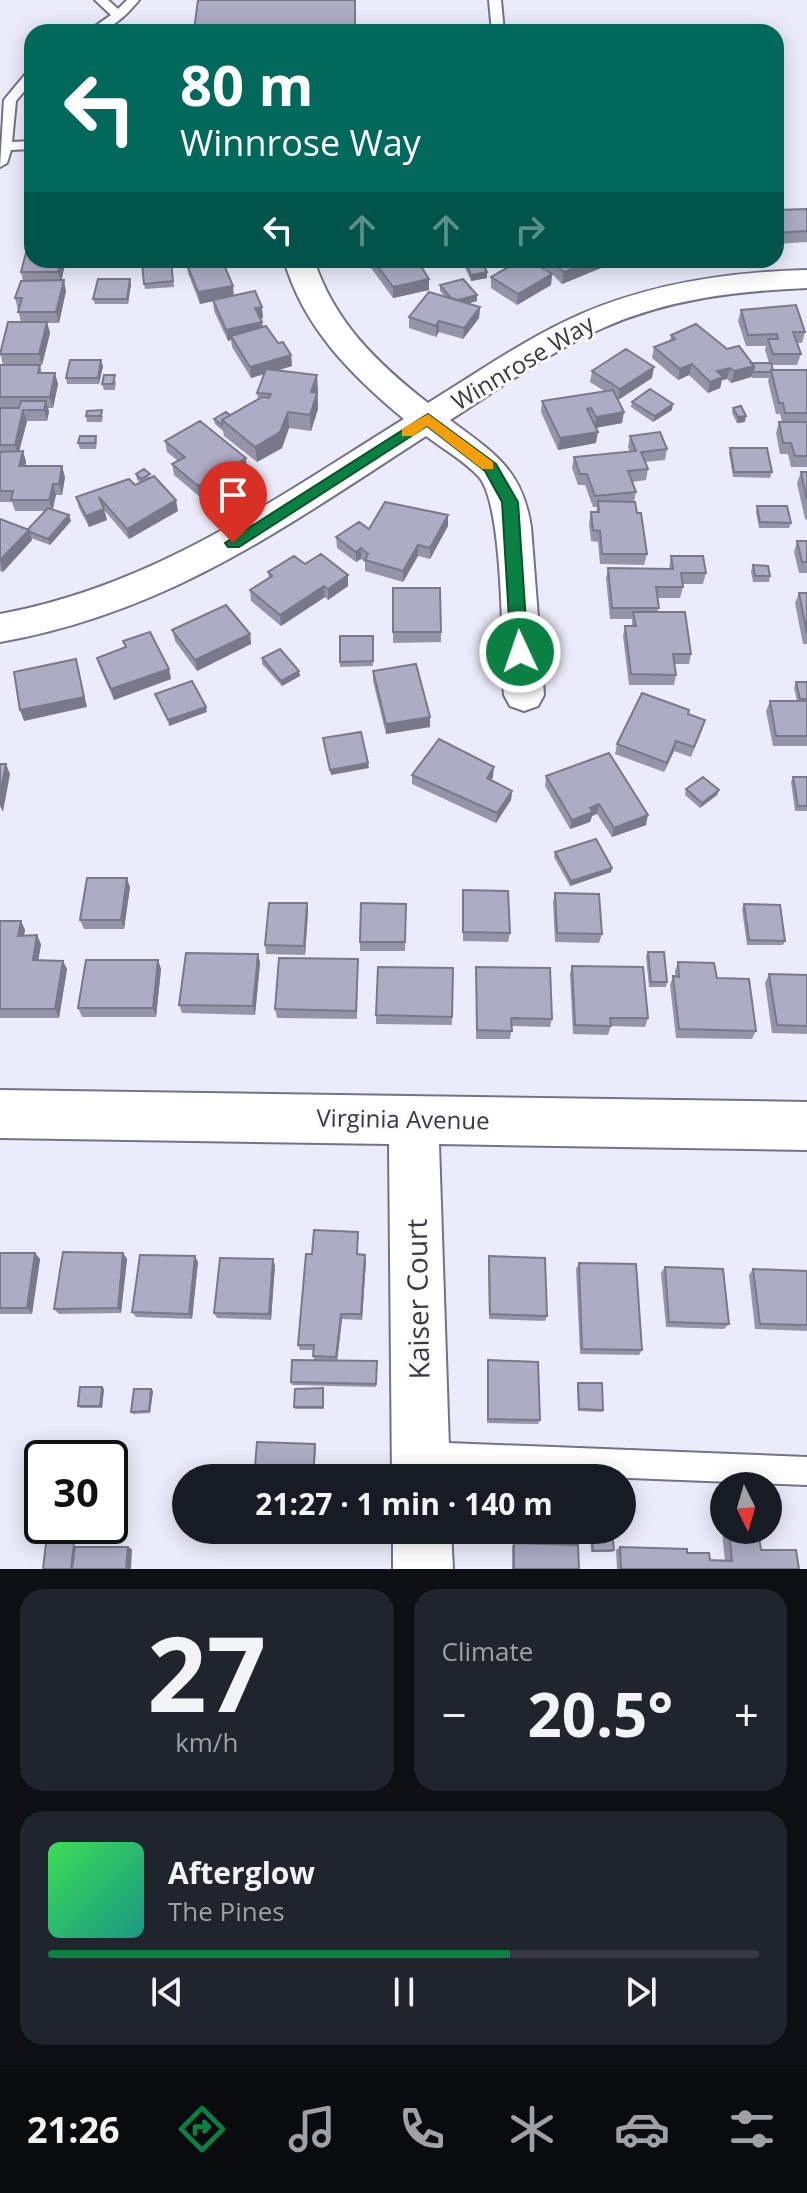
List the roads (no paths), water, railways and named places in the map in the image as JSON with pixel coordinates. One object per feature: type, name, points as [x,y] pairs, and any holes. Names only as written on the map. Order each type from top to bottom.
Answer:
[{"type":"street","points":[[301,268],[307,288],[349,348],[398,398],[491,468],[510,502],[524,695]]},
{"type":"street","name":"Winnrose Way","points":[[0,628],[95,607],[150,585],[233,543],[557,339],[634,303],[700,286],[743,280],[807,279]]},
{"type":"street","name":"Virginia Avenue","points":[[0,1114],[807,1126]]},
{"type":"street","name":"Kaiser Court","points":[[414,1121],[420,1464]]},
{"type":"street","points":[[422,1544],[423,1569]]},
{"type":"lane","points":[[101,0],[119,15]]},
{"type":"lane","points":[[105,24],[133,0]]},
{"type":"lane","points":[[495,0],[497,24]]},
{"type":"lane","points":[[0,163],[10,100],[24,83]]},
{"type":"lane","points":[[2,146],[24,145]]},
{"type":"lane","points":[[636,1469],[807,1471]]}]
